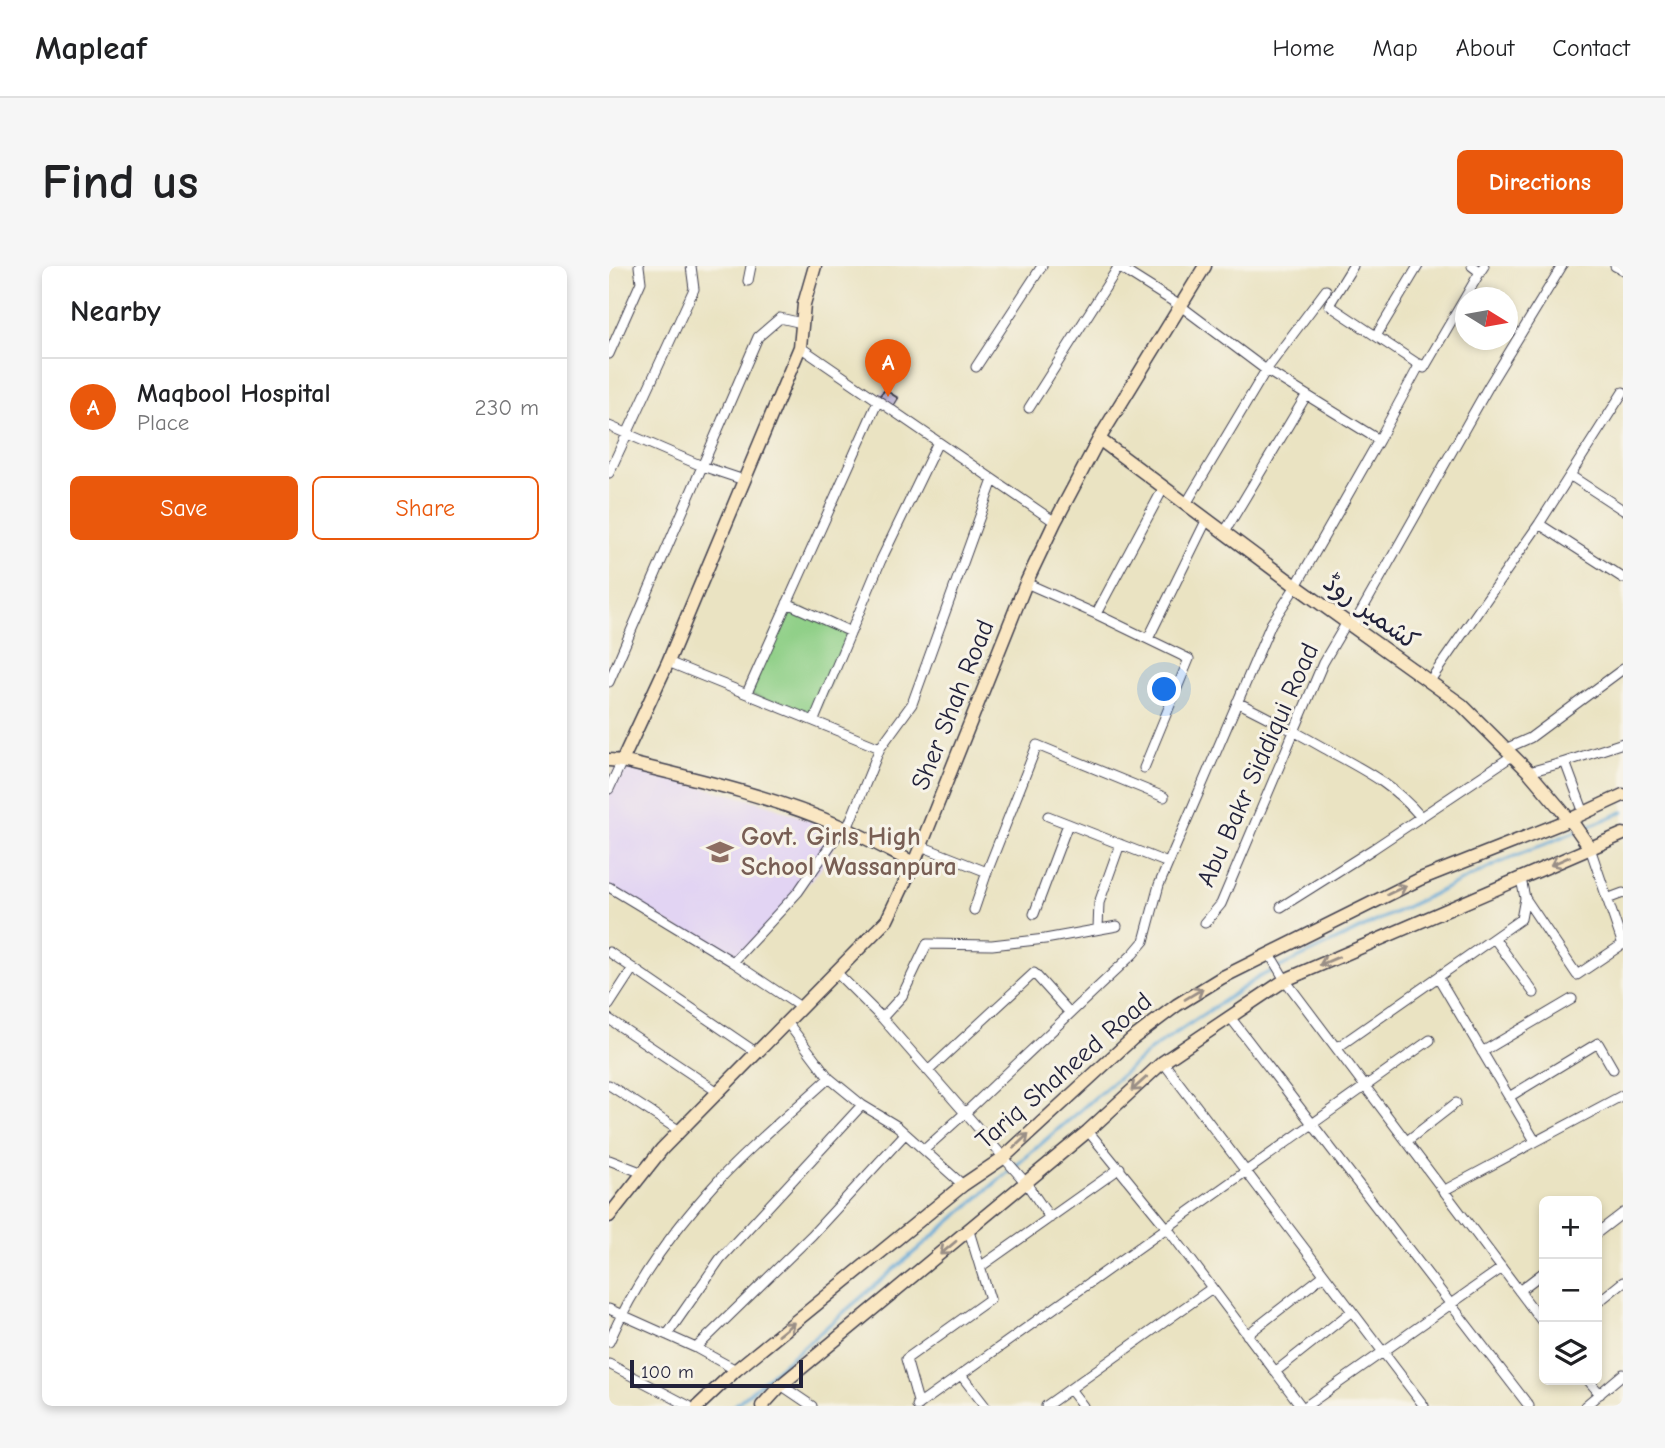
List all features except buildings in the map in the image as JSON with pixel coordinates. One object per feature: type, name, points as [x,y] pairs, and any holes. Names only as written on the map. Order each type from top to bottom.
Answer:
[{"type":"main road","points":[[815,266],[807,290],[800,347],[668,662],[615,761],[711,782],[769,799],[845,828],[914,863]]},
{"type":"main road","name":"Sher Shah Road","points":[[609,1216],[680,1131],[887,920],[914,863],[1026,583],[1055,522],[1099,439],[1205,266]]},
{"type":"main road","name":"کشمیر روڈ","points":[[1099,439],[1296,586],[1462,705],[1529,772],[1590,848]]},
{"type":"main road","name":"Tariq Shaheed Road","points":[[698,1406],[736,1370],[963,1185],[1004,1159],[1132,1039],[1199,991],[1420,879],[1571,822],[1623,795]]},
{"type":"main road","points":[[762,1406],[781,1385],[969,1231],[1025,1181],[1089,1131],[1163,1062],[1230,1017],[1282,975],[1623,835]]},
{"type":"street","points":[[609,354],[641,282],[639,266]]},
{"type":"street","points":[[609,473],[694,289],[691,266]]},
{"type":"street","points":[[748,281],[751,266]]},
{"type":"street","points":[[976,367],[1042,266]]},
{"type":"street","points":[[1029,408],[1118,266],[1182,307],[1266,370],[1379,440]]},
{"type":"street","points":[[1353,266],[1329,306],[1424,368],[1479,268]]},
{"type":"street","points":[[1376,336],[1418,266]]},
{"type":"street","name":"Abu Bakr Siddiqui Road","points":[[1205,923],[1221,904],[1323,663],[1350,624],[1562,266]]},
{"type":"street","points":[[1615,266],[1623,270]]},
{"type":"street","points":[[1186,504],[1266,370],[1325,290]]},
{"type":"street","points":[[609,682],[611,670],[758,337],[780,318],[802,323]]},
{"type":"street","points":[[800,347],[1055,522]]},
{"type":"street","points":[[924,1150],[1145,941],[1159,885],[1271,624],[1296,586],[1420,365]]},
{"type":"street","points":[[1429,682],[1539,524],[1623,392]]},
{"type":"street","points":[[1224,533],[1306,396]]},
{"type":"street","points":[[747,693],[878,401]]},
{"type":"street","points":[[609,426],[702,467],[744,480]]},
{"type":"street","points":[[814,720],[881,560],[938,442]]},
{"type":"street","points":[[1570,476],[1623,510]]},
{"type":"street","points":[[733,962],[798,892],[845,828],[880,748],[912,704],[993,480]]},
{"type":"street","points":[[1097,614],[1164,487]]},
{"type":"street","points":[[1148,639],[1206,519]]},
{"type":"street","points":[[1539,524],[1623,578]]},
{"type":"street","points":[[1026,583],[1189,659],[1144,768]]},
{"type":"street","points":[[787,603],[851,632]]},
{"type":"street","points":[[668,662],[880,748]]},
{"type":"street","points":[[1280,907],[1421,817],[1623,669]]},
{"type":"street","points":[[1237,702],[1294,729],[1362,767],[1402,796],[1421,817]]},
{"type":"street","points":[[1529,772],[1623,744]]},
{"type":"street","points":[[974,910],[1037,745],[1164,797]]},
{"type":"street","points":[[609,789],[615,761]]},
{"type":"street","points":[[1565,762],[1584,813]]},
{"type":"street","points":[[1048,816],[1168,863]]},
{"type":"street","points":[[1034,914],[1068,824]]},
{"type":"street","points":[[1098,928],[1099,902],[1120,844]]},
{"type":"street","points":[[921,845],[987,872]]},
{"type":"street","points":[[1525,898],[1577,975],[1623,944],[1590,848]]},
{"type":"street","points":[[1338,1047],[1521,919],[1525,898],[1521,878]]},
{"type":"street","points":[[609,887],[733,962],[802,1008]]},
{"type":"street","points":[[1607,899],[1623,893]]},
{"type":"street","points":[[882,1018],[901,996],[927,944],[992,945],[1117,926]]},
{"type":"street","points":[[1494,938],[1534,993]]},
{"type":"street","points":[[609,952],[757,1053]]},
{"type":"street","points":[[1271,956],[1282,975],[1542,1322]]},
{"type":"street","points":[[609,1004],[633,968]]},
{"type":"street","points":[[837,973],[882,1018],[1025,1181],[1050,1217]]},
{"type":"street","points":[[928,1071],[1034,973],[1070,1013]]},
{"type":"street","points":[[1438,978],[1535,1141]]},
{"type":"street","points":[[1482,1052],[1572,999]]},
{"type":"street","points":[[1230,1017],[1529,1406]]},
{"type":"street","points":[[609,1019],[718,1092]]},
{"type":"street","points":[[787,1023],[829,1078],[862,1105],[897,1126],[963,1185]]},
{"type":"street","points":[[969,1231],[990,1299],[906,1359],[924,1404],[1245,1170],[1367,1087],[1430,1040]]},
{"type":"street","points":[[1509,1097],[1598,1043],[1613,1069]]},
{"type":"street","points":[[1163,1062],[1424,1406]]},
{"type":"street","points":[[609,1342],[621,1314],[668,1240],[719,1180],[829,1078]]},
{"type":"street","points":[[609,1085],[680,1131]]},
{"type":"street","points":[[1443,1191],[1623,1094]]},
{"type":"street","points":[[1407,1141],[1456,1102]]},
{"type":"street","points":[[667,1335],[720,1259],[862,1105]]},
{"type":"street","points":[[1089,1131],[1167,1228],[1301,1406]]},
{"type":"street","points":[[696,1348],[812,1235],[905,1134]]},
{"type":"street","points":[[609,1160],[643,1173]]},
{"type":"street","points":[[980,1267],[1120,1168]]},
{"type":"street","points":[[1602,1229],[1623,1213]]},
{"type":"street","points":[[1306,1406],[1502,1268]]},
{"type":"street","points":[[1247,1335],[1324,1275]]},
{"type":"street","points":[[1519,1291],[1539,1276]]},
{"type":"street","points":[[1602,1299],[1623,1282]]},
{"type":"street","points":[[1047,1406],[1212,1288]]},
{"type":"street","points":[[609,1309],[696,1348],[736,1370]]},
{"type":"street","points":[[1275,1372],[1352,1311]]},
{"type":"street","points":[[609,1364],[689,1406]]},
{"type":"street","points":[[1585,1406],[1623,1374]]},
{"type":"street","points":[[961,1375],[985,1406]]},
{"type":"street","points":[[781,1385],[811,1406]]},
{"type":"street","points":[[1592,1385],[1600,1394]]},
{"type":"street","points":[[1070,1389],[1083,1406]]},
{"type":"shaded area","name":"Govt. Girls High School Wassanpura","points":[[617,764],[767,804],[842,833],[820,870],[733,962],[609,887],[609,783]]},
{"type":"green space","points":[[787,603],[851,632],[814,720],[747,693]]},
{"type":"waterway","points":[[734,1406],[1152,1049],[1259,977],[1501,862],[1623,812]]},
{"type":"place","name":"Maqbool Hospital","points":[[888,397]]},
{"type":"place","name":"Govt. Girls High School Wassanpura","points":[[720,852]]}]
